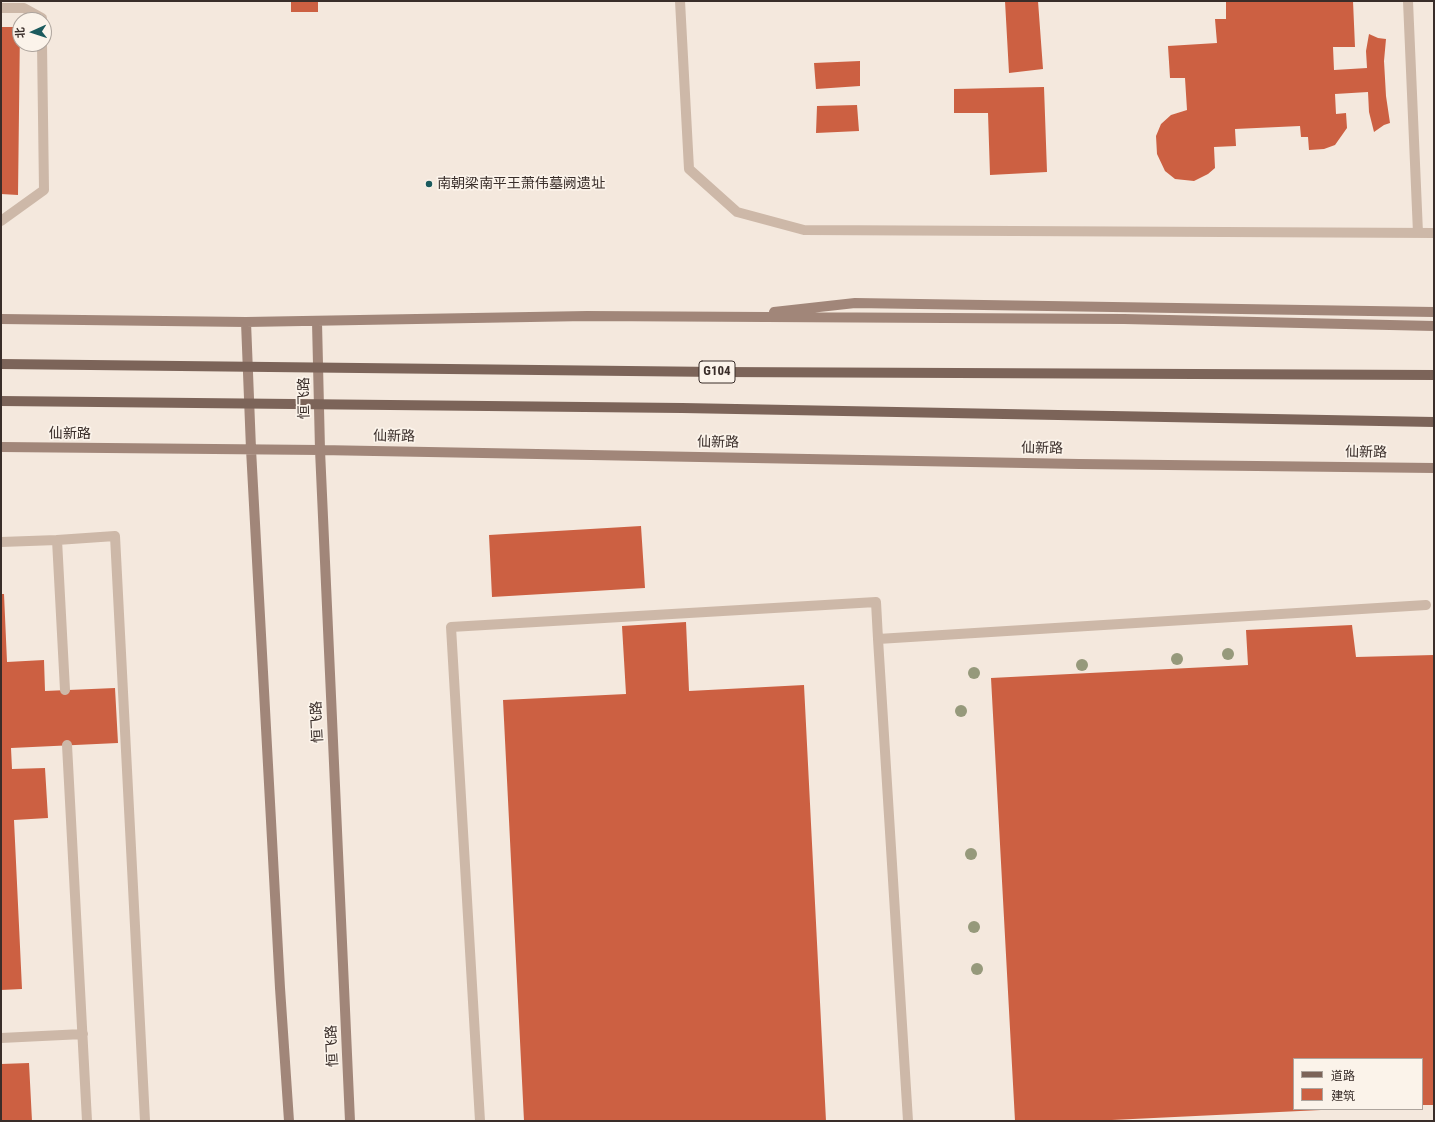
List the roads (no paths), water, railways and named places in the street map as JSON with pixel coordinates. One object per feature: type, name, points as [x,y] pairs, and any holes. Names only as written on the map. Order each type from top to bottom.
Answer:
[{"type":"main road","points":[[726,318],[855,303],[1434,312]]},
{"type":"main road","points":[[1,319],[317,322],[587,316],[726,318],[1124,319],[1434,326]]},
{"type":"main road","points":[[246,322],[251,449],[280,988],[289,1121]]},
{"type":"main road","name":"恒飞路","points":[[317,322],[320,450],[350,1121]]},
{"type":"main road","name":"G104","points":[[1,364],[726,372],[1434,375]]},
{"type":"main road","points":[[1,401],[682,408],[1434,422]]},
{"type":"main road","name":"仙新路","points":[[1,447],[320,450],[1079,464],[1434,468]]},
{"type":"lane","points":[[680,1],[689,169],[738,212],[804,230],[1434,233]]},
{"type":"lane","points":[[1408,1],[1418,233]]},
{"type":"lane","points":[[1,8],[24,8],[31,12]]},
{"type":"lane","points":[[1,221],[44,190],[42,52]]},
{"type":"lane","points":[[1,542],[115,536],[146,1121]]},
{"type":"lane","points":[[57,540],[64,690]]},
{"type":"lane","points":[[480,1121],[451,627],[876,602],[908,1121]]},
{"type":"lane","points":[[878,639],[1426,605]]},
{"type":"lane","points":[[67,745],[87,1121]]},
{"type":"lane","points":[[1,1038],[82,1034]]},
{"type":"place","name":"南朝梁南平王萧伟墓阙遗址","points":[[429,184]]}]
